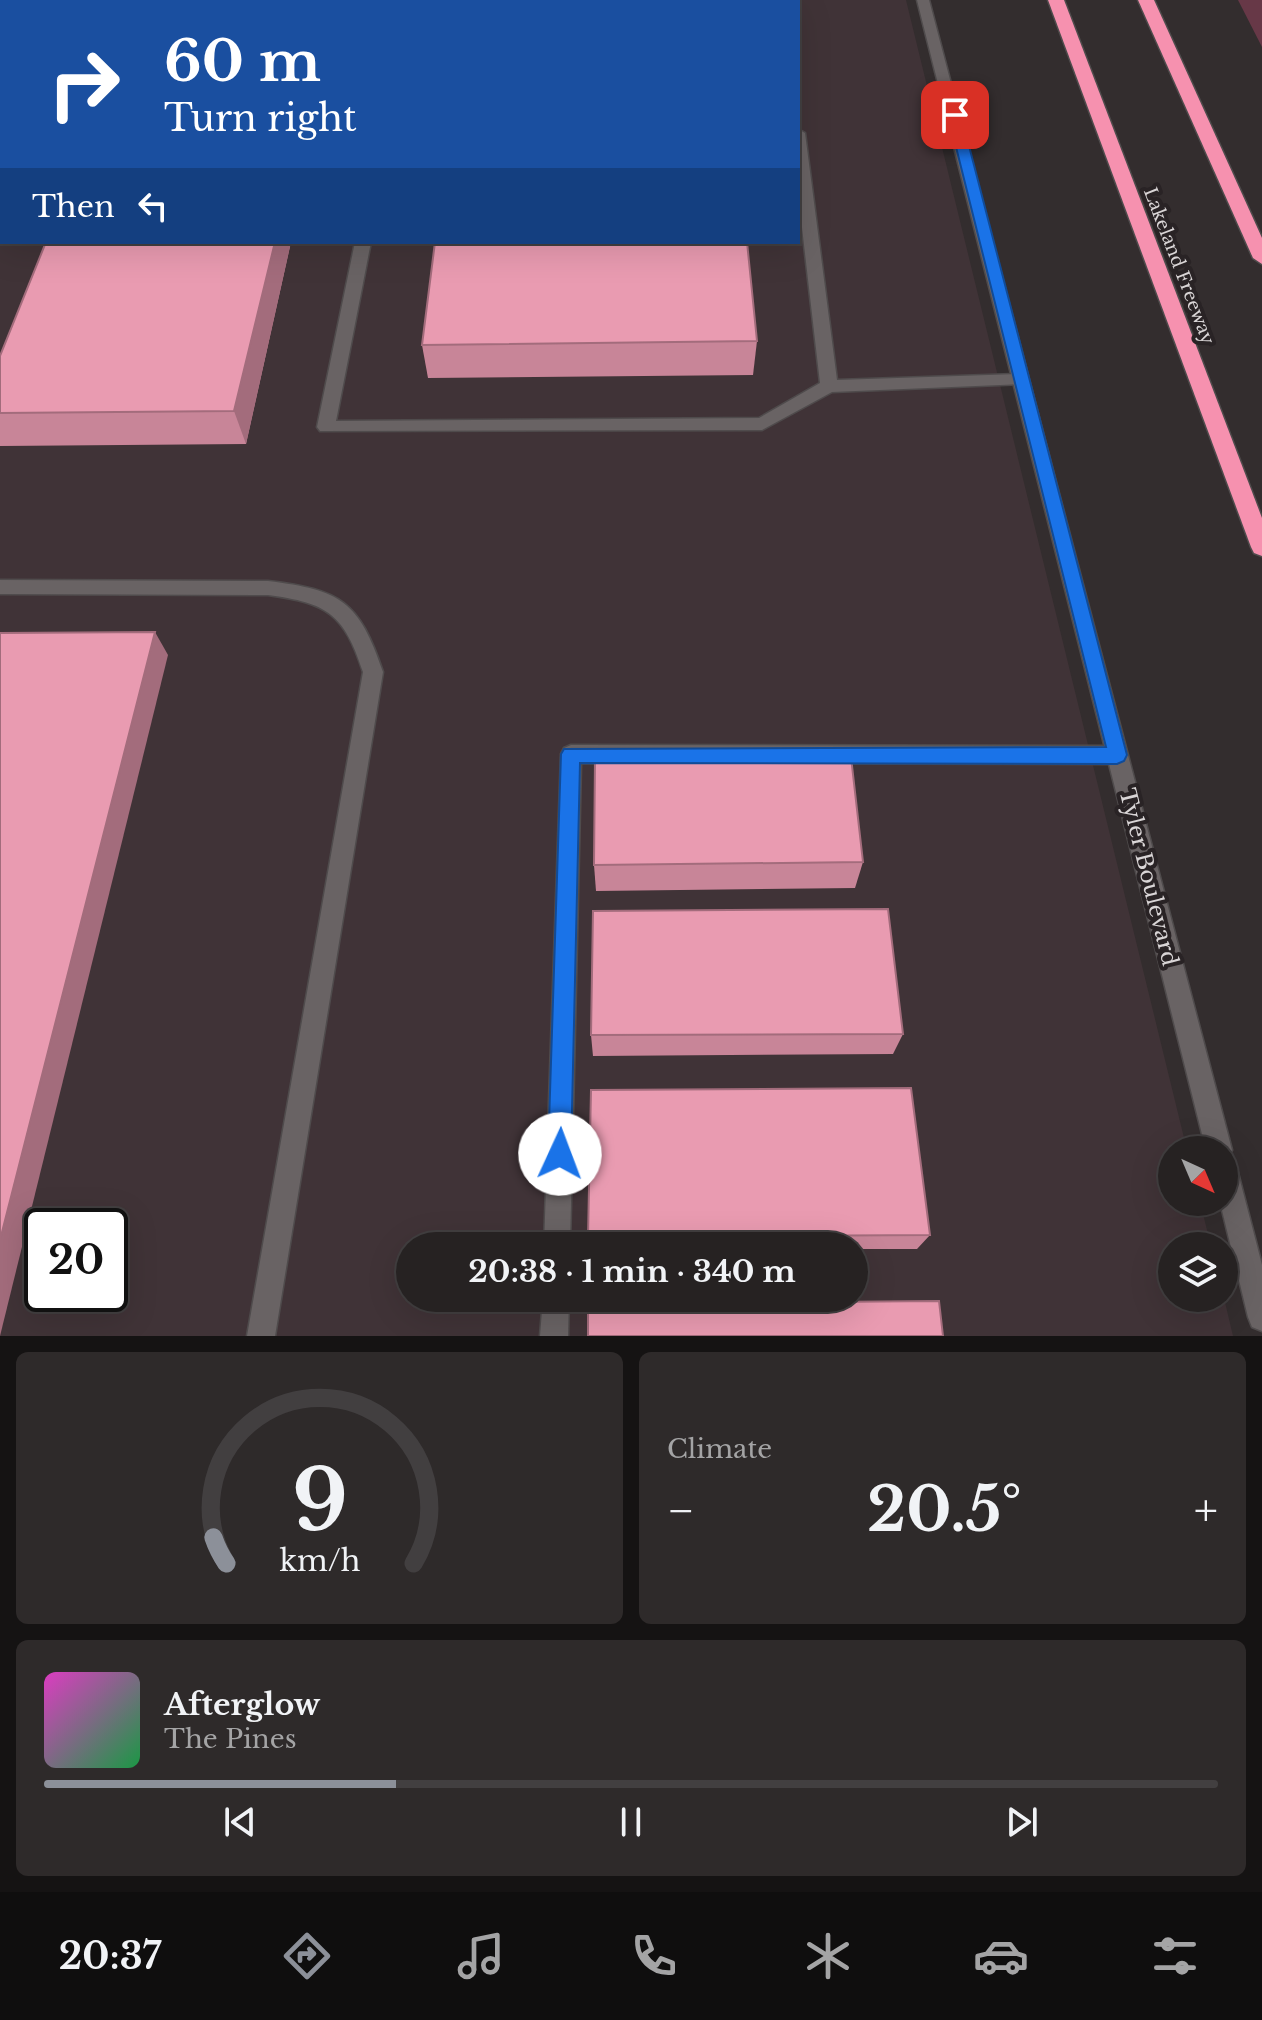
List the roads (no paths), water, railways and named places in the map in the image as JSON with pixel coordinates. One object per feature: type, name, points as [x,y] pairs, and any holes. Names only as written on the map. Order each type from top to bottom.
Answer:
[{"type":"highway","name":"Lakeland Freeway","points":[[1056,0],[1262,547]]},
{"type":"highway","points":[[1146,0],[1262,258]]},
{"type":"street","name":"Tyler Boulevard","points":[[923,0],[1215,1136]]},
{"type":"street","points":[[800,149],[829,386]]},
{"type":"street","points":[[363,244],[326,427],[762,424],[829,386],[1020,380]]},
{"type":"street","points":[[0,587],[198,586],[312,592],[349,614],[364,643],[373,672],[261,1336]]},
{"type":"street","points":[[557,1232],[571,754],[1117,755]]},
{"type":"street","points":[[1236,1216],[1262,1317]]},
{"type":"street","points":[[554,1336],[555,1312]]}]
